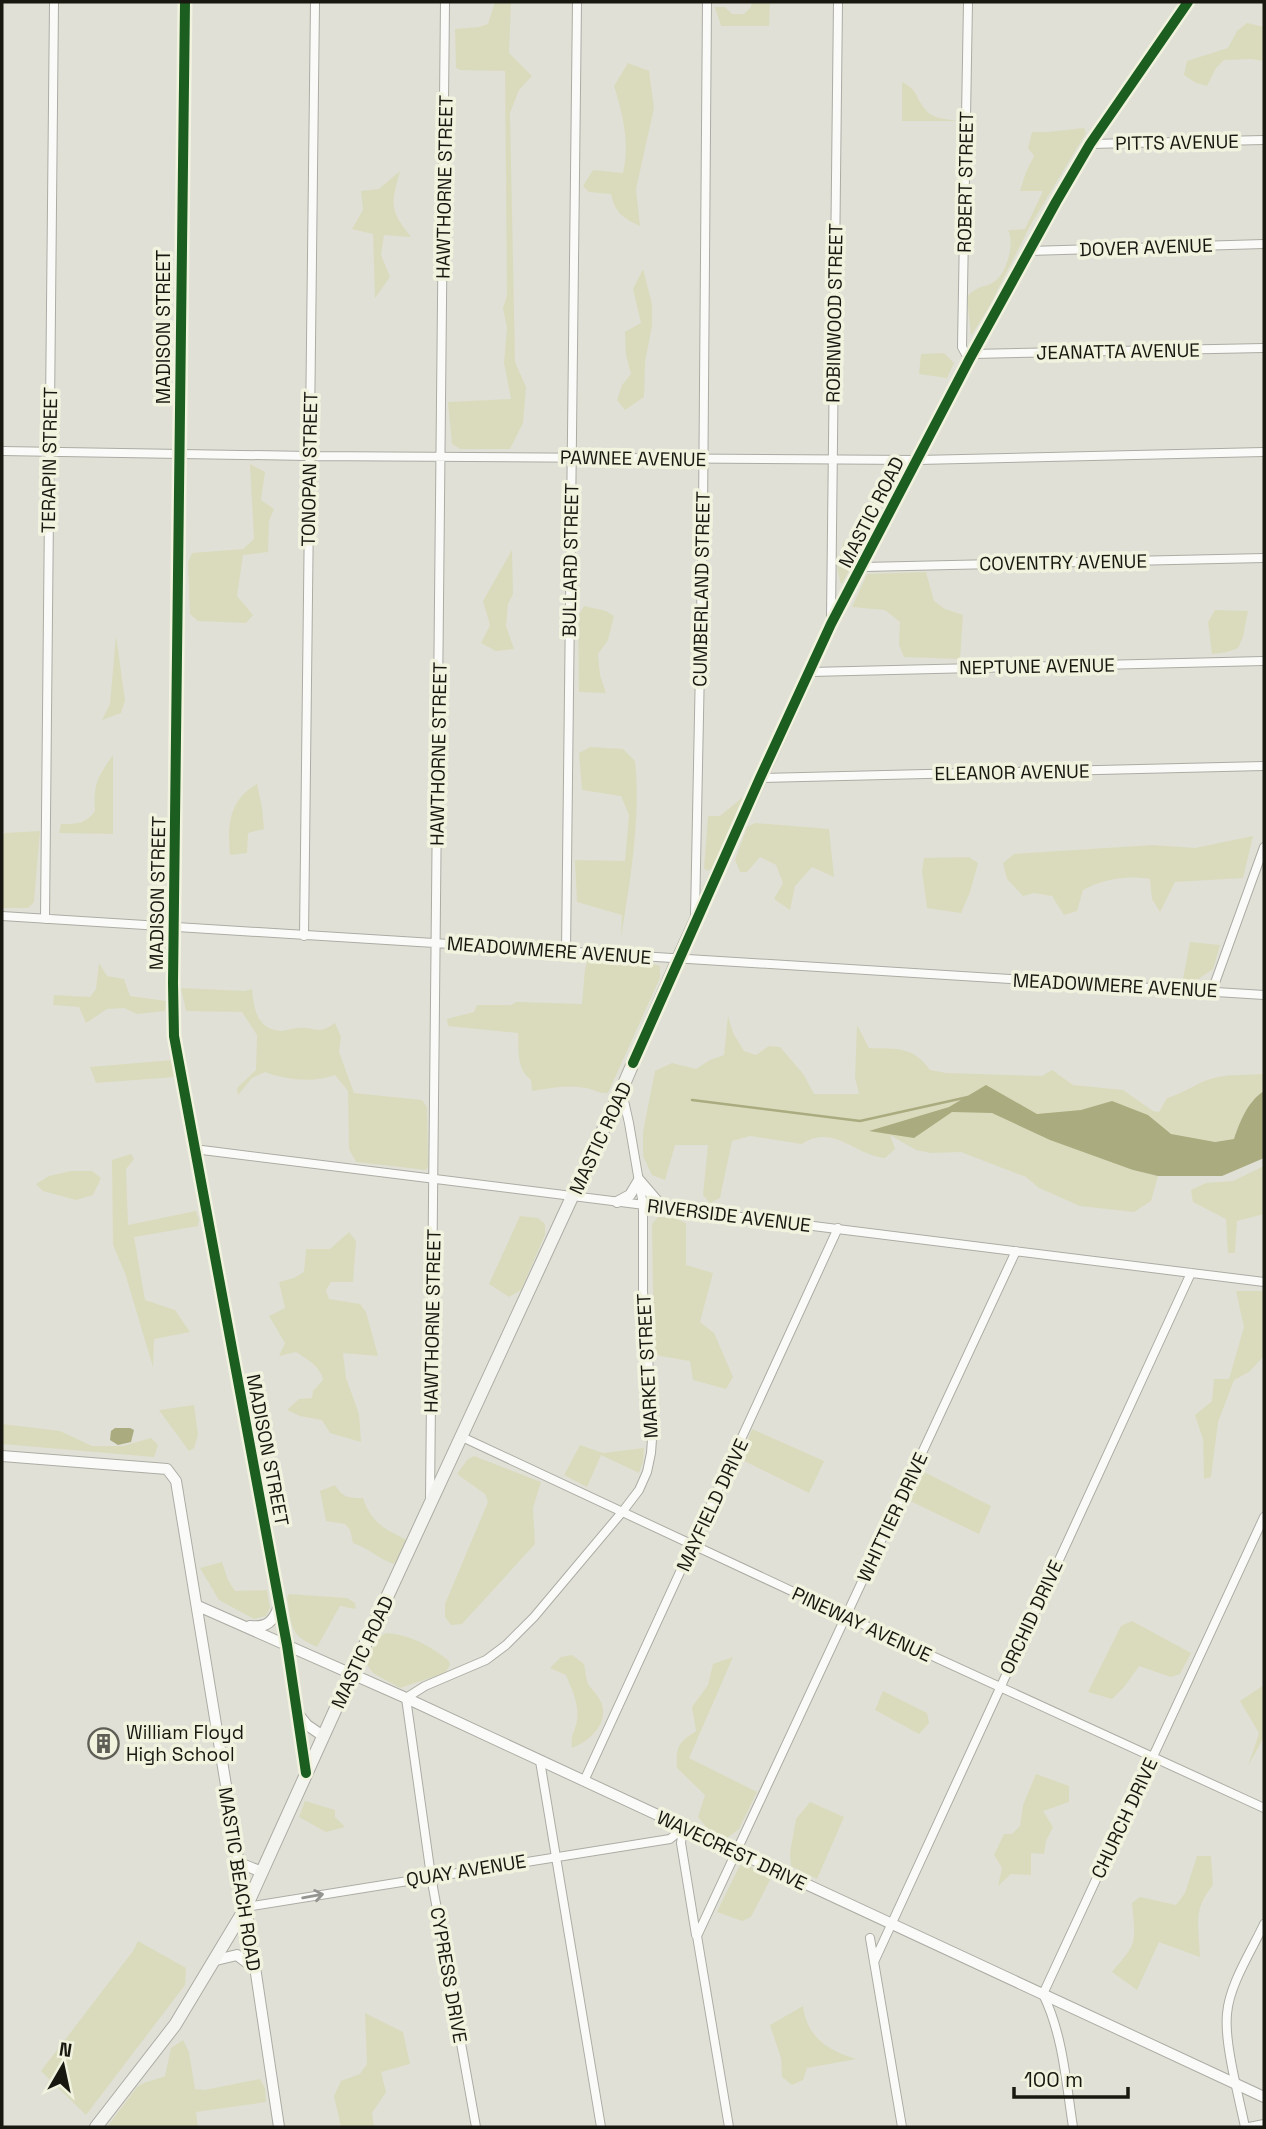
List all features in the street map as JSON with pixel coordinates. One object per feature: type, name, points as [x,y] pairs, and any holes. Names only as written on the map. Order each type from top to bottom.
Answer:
[{"type":"main road","name":"MASTIC ROAD","points":[[96,2127],[175,2025],[246,1907],[621,1091],[678,959],[831,624],[971,357],[1090,144],[1188,2]]},
{"type":"street","name":"TERAPIN STREET","points":[[45,919],[54,2]]},
{"type":"street","name":"MADISON STREET","points":[[185,2],[174,1037],[287,1645],[306,1773]]},
{"type":"street","name":"TONOPAN STREET","points":[[304,936],[316,2]]},
{"type":"street","name":"HAWTHORNE STREET","points":[[430,1506],[445,2]]},
{"type":"street","name":"BULLARD STREET","points":[[566,951],[577,2]]},
{"type":"street","name":"CUMBERLAND STREET","points":[[695,924],[707,2]]},
{"type":"street","name":"ROBINWOOD STREET","points":[[831,624],[838,2]]},
{"type":"street","name":"ROBERT STREET","points":[[968,2],[962,347],[971,357]]},
{"type":"street","name":"PITTS AVENUE","points":[[1090,144],[1264,141]]},
{"type":"street","name":"DOVER AVENUE","points":[[1029,251],[1264,244]]},
{"type":"street","name":"JEANATTA AVENUE","points":[[971,357],[1264,348]]},
{"type":"street","name":"PAWNEE AVENUE","points":[[2,451],[832,460],[1264,452]]},
{"type":"street","name":"COVENTRY AVENUE","points":[[863,566],[1264,558]]},
{"type":"street","name":"NEPTUNE AVENUE","points":[[810,672],[1264,661]]},
{"type":"street","name":"ELEANOR AVENUE","points":[[760,778],[1264,766]]},
{"type":"street","points":[[1212,991],[1264,847]]},
{"type":"street","name":"MEADOWMERE AVENUE","points":[[2,916],[1264,995]]},
{"type":"street","name":"MARKET STREET","points":[[406,1699],[425,1686],[486,1660],[506,1645],[534,1617],[623,1511],[639,1490],[647,1472],[653,1425],[642,1291],[643,1205],[621,1091]]},
{"type":"street","name":"RIVERSIDE AVENUE","points":[[194,1149],[1264,1282]]},
{"type":"street","points":[[617,1202],[631,1195],[639,1180],[657,1201],[669,1208]]},
{"type":"street","name":"MAYFIELD DRIVE","points":[[584,1782],[838,1228]]},
{"type":"street","name":"WHITTIER DRIVE","points":[[696,1936],[1016,1251]]},
{"type":"street","name":"ORCHID DRIVE","points":[[874,1962],[1191,1272]]},
{"type":"street","name":"PINEWAY AVENUE","points":[[462,1437],[1264,1808]]},
{"type":"street","name":"MASTIC BEACH ROAD","points":[[2,1456],[167,1469],[172,1474],[179,1494],[198,1606],[279,2127]]},
{"type":"street","name":"CHURCH DRIVE","points":[[1043,1994],[1264,1517]]},
{"type":"street","points":[[244,1625],[265,1625],[275,1617],[279,1605]]},
{"type":"street","name":"WAVECREST DRIVE","points":[[198,1606],[406,1699],[1264,2097]]},
{"type":"street","points":[[292,1674],[297,1665],[315,1658]]},
{"type":"street","name":"CYPRESS DRIVE","points":[[406,1699],[432,1876],[476,2127]]},
{"type":"street","points":[[299,1715],[307,1725],[323,1736]]},
{"type":"street","points":[[540,1761],[601,2127]]},
{"type":"street","points":[[683,1828],[681,1843],[729,2127]]},
{"type":"street","name":"QUAY AVENUE","points":[[246,1907],[670,1839],[683,1828]]},
{"type":"street","points":[[237,1863],[262,1872]]},
{"type":"street","points":[[1264,1924],[1235,1984],[1227,2014],[1237,2084],[1247,2127],[1264,2124]]},
{"type":"street","points":[[870,1938],[902,2127]]},
{"type":"street","points":[[216,1960],[237,1955],[254,1968]]},
{"type":"street","points":[[1043,1994],[1060,2041],[1073,2127]]},
{"type":"shaded area","points":[[495,2],[511,2],[509,53],[532,76],[519,90],[510,113],[515,362],[526,387],[523,423],[510,449],[460,449],[452,444],[448,402],[511,399],[504,363],[507,328],[503,308],[507,296],[505,71],[456,68],[455,29],[488,24]]},
{"type":"shaded area","points":[[752,2],[770,2],[769,26],[721,26],[715,7],[725,7],[732,14],[744,14]]},
{"type":"shaded area","points":[[1247,23],[1264,27],[1264,61],[1224,60],[1216,68],[1207,86],[1184,75],[1187,61],[1228,48],[1237,31]]},
{"type":"shaded area","points":[[628,63],[649,71],[654,108],[636,189],[640,226],[621,214],[611,194],[589,192],[583,186],[593,170],[623,173],[626,151],[624,129],[614,86]]},
{"type":"shaded area","points":[[902,82],[908,85],[932,115],[958,121],[902,121]]},
{"type":"shaded area","points":[[1084,128],[1086,133],[1030,226],[989,307],[971,336],[967,297],[999,277],[1006,265],[1010,249],[1008,230],[1025,229],[1043,191],[1020,191],[1034,156],[1028,148],[1032,132]]},
{"type":"shaded area","points":[[400,171],[394,199],[395,213],[411,237],[384,235],[381,255],[390,277],[375,298],[373,234],[352,229],[363,210],[361,191],[379,189]]},
{"type":"shaded area","points":[[643,269],[652,304],[644,397],[625,410],[617,400],[622,385],[631,374],[626,355],[625,332],[641,323],[633,289]]},
{"type":"shaded area","points":[[944,353],[954,363],[947,378],[919,374],[921,354]]},
{"type":"shaded area","points":[[250,464],[265,472],[261,500],[274,509],[269,521],[268,552],[243,555],[237,596],[253,615],[246,623],[198,621],[190,614],[188,562],[192,553],[243,549],[254,539]]},
{"type":"shaded area","points":[[865,539],[842,584],[837,566],[844,541]]},
{"type":"shaded area","points":[[512,550],[513,594],[508,604],[506,626],[514,649],[496,651],[481,643],[490,625],[483,601]]},
{"type":"shaded area","points":[[926,572],[934,601],[945,609],[963,615],[960,659],[904,657],[899,645],[900,622],[885,610],[852,607],[867,574]]},
{"type":"shaded area","points":[[584,606],[606,611],[614,616],[608,640],[598,654],[600,675],[606,693],[579,692],[578,616]]},
{"type":"shaded area","points":[[1215,610],[1248,611],[1238,648],[1212,654],[1208,622]]},
{"type":"shaded area","points":[[116,636],[125,700],[121,713],[102,720],[110,704]]},
{"type":"shaded area","points":[[590,747],[623,749],[635,761],[636,828],[621,938],[622,915],[577,902],[575,860],[625,861],[629,815],[621,796],[582,790],[579,753]]},
{"type":"shaded area","points":[[113,755],[113,834],[59,833],[61,824],[88,819],[95,811],[98,781]]},
{"type":"shaded area","points":[[257,784],[264,829],[248,833],[247,853],[230,855],[230,824],[235,806],[248,790]]},
{"type":"shaded area","points":[[743,797],[713,868],[707,871],[704,868],[708,816],[720,816]]},
{"type":"shaded area","points":[[755,823],[829,829],[834,877],[812,867],[795,886],[790,910],[774,899],[783,883],[776,865],[760,857],[747,872],[740,872],[735,860],[747,827]]},
{"type":"shaded area","points":[[40,831],[34,902],[28,908],[2,908],[2,837],[5,833]]},
{"type":"shaded area","points":[[1253,836],[1243,878],[1175,882],[1160,912],[1152,899],[1150,879],[1133,877],[1107,881],[1083,890],[1077,911],[1064,915],[1052,896],[1034,893],[1023,896],[1007,879],[1003,863],[1014,854],[1153,845],[1195,848]]},
{"type":"shaded area","points":[[969,857],[978,863],[961,913],[927,908],[922,871],[924,858]]},
{"type":"shaded area","points":[[1190,942],[1220,945],[1213,969],[1194,982],[1183,979]]},
{"type":"shaded area","points":[[588,959],[648,962],[660,966],[660,978],[608,1093],[572,1087],[532,1091],[531,1080],[521,1065],[518,1033],[448,1026],[447,1019],[474,1012],[477,1005],[511,1005],[516,1002],[582,1004]]},
{"type":"shaded area","points":[[99,963],[107,976],[124,979],[130,996],[166,1001],[165,1011],[137,1014],[124,1008],[107,1009],[86,1023],[79,1007],[53,1005],[54,995],[90,997],[96,989]]},
{"type":"shaded area","points":[[181,988],[252,989],[261,1022],[281,1031],[296,1028],[320,1030],[335,1023],[341,1037],[339,1052],[354,1093],[422,1100],[427,1107],[426,1170],[356,1162],[349,1149],[348,1091],[335,1075],[300,1080],[265,1072],[252,1078],[238,1095],[237,1088],[256,1070],[257,1035],[242,1012],[186,1011]]},
{"type":"shaded area","points":[[728,1016],[733,1033],[744,1051],[756,1055],[769,1046],[780,1047],[804,1075],[814,1094],[859,1094],[855,1078],[857,1025],[869,1048],[904,1050],[924,1062],[930,1070],[946,1073],[1042,1076],[1052,1070],[1073,1085],[1123,1090],[1153,1111],[1159,1112],[1167,1098],[1220,1077],[1264,1074],[1264,1091],[1249,1106],[1234,1139],[1210,1142],[1186,1140],[1171,1134],[1148,1115],[1133,1170],[1158,1176],[1151,1201],[1134,1212],[1080,1206],[1039,1188],[1026,1177],[961,1152],[931,1153],[916,1150],[890,1135],[895,1149],[885,1158],[824,1137],[813,1138],[802,1144],[750,1136],[732,1141],[720,1198],[710,1203],[703,1195],[708,1145],[675,1145],[665,1180],[652,1175],[643,1156],[643,1132],[655,1071],[672,1063],[696,1069],[724,1055]]},
{"type":"shaded area","points":[[173,1060],[174,1077],[96,1083],[90,1067]]},
{"type":"shaded area","points":[[986,1085],[1037,1114],[1081,1110],[1112,1101],[1148,1115],[1171,1134],[1215,1142],[1234,1139],[1249,1106],[1264,1091],[1264,1158],[1222,1176],[1158,1176],[1133,1170],[1050,1140],[992,1113],[952,1112],[914,1138],[869,1131],[949,1107]]},
{"type":"shaded area","points":[[131,1154],[134,1159],[126,1169],[128,1225],[196,1211],[199,1219],[198,1226],[134,1237],[145,1300],[175,1310],[190,1332],[154,1339],[153,1367],[125,1273],[113,1245],[112,1160]]},
{"type":"shaded area","points":[[1264,1166],[1264,1214],[1237,1221],[1235,1253],[1228,1253],[1226,1219],[1193,1202],[1191,1190],[1206,1183],[1233,1181]]},
{"type":"shaded area","points":[[71,1171],[92,1171],[101,1178],[93,1195],[76,1200],[43,1191],[36,1184],[49,1176]]},
{"type":"shaded area","points":[[520,1216],[538,1218],[545,1224],[545,1235],[521,1290],[509,1297],[489,1284]]},
{"type":"shaded area","points":[[658,1217],[673,1217],[686,1223],[686,1265],[713,1273],[700,1322],[714,1333],[733,1377],[726,1389],[693,1380],[690,1361],[660,1356],[654,1352],[652,1224]]},
{"type":"shaded area","points":[[349,1232],[356,1241],[353,1282],[331,1282],[326,1290],[329,1299],[360,1304],[366,1312],[378,1356],[343,1353],[346,1378],[359,1414],[361,1442],[330,1433],[322,1420],[300,1416],[287,1410],[299,1399],[312,1398],[313,1391],[323,1380],[316,1367],[296,1352],[279,1356],[285,1343],[269,1316],[285,1308],[279,1282],[304,1272],[306,1249],[330,1249]]},
{"type":"shaded area","points":[[1236,1291],[1264,1291],[1264,1356],[1249,1372],[1234,1380],[1218,1422],[1211,1477],[1204,1479],[1203,1439],[1195,1415],[1212,1401],[1214,1379],[1229,1379],[1244,1327]]},
{"type":"shaded area","points":[[194,1405],[198,1435],[194,1448],[189,1451],[159,1410]]},
{"type":"shaded area","points":[[2,1424],[60,1431],[92,1446],[123,1446],[151,1438],[158,1445],[154,1457],[2,1444]]},
{"type":"shaded area","points":[[115,1428],[134,1430],[131,1442],[118,1445],[110,1440],[111,1431]]},
{"type":"shaded area","points":[[752,1429],[824,1461],[809,1493],[740,1459]]},
{"type":"shaded area","points":[[580,1445],[603,1453],[644,1448],[639,1473],[601,1455],[587,1487],[564,1475]]},
{"type":"shaded area","points":[[474,1456],[541,1482],[533,1508],[535,1544],[462,1624],[451,1625],[445,1617],[445,1604],[488,1502],[485,1494],[457,1474],[467,1460]]},
{"type":"shaded area","points":[[922,1471],[991,1506],[979,1534],[908,1500]]},
{"type":"shaded area","points":[[335,1485],[347,1496],[363,1498],[370,1514],[380,1525],[409,1541],[394,1564],[353,1543],[350,1530],[345,1524],[326,1521],[320,1491]]},
{"type":"shaded area","points":[[222,1562],[235,1591],[267,1590],[270,1608],[266,1616],[254,1619],[219,1600],[200,1568]]},
{"type":"shaded area","points":[[289,1594],[347,1598],[355,1603],[356,1609],[340,1606],[317,1647],[301,1638],[293,1628],[287,1598]]},
{"type":"shaded area","points":[[1132,1621],[1191,1653],[1180,1674],[1171,1677],[1139,1666],[1112,1699],[1088,1692],[1121,1626]]},
{"type":"shaded area","points":[[386,1633],[404,1636],[427,1646],[442,1655],[450,1665],[445,1673],[400,1688],[373,1673],[366,1663],[377,1638]]},
{"type":"shaded area","points":[[572,1655],[584,1664],[587,1681],[600,1700],[603,1715],[601,1723],[592,1735],[572,1748],[577,1714],[574,1697],[566,1675],[550,1668],[561,1657]]},
{"type":"shaded area","points":[[733,1657],[689,1758],[757,1792],[739,1829],[727,1838],[707,1828],[698,1817],[705,1795],[677,1768],[677,1761],[679,1746],[696,1731],[692,1707],[708,1685],[713,1664]]},
{"type":"shaded area","points":[[1264,1685],[1264,1737],[1248,1766],[1259,1733],[1240,1701]]},
{"type":"shaded area","points":[[883,1691],[927,1713],[929,1723],[919,1734],[875,1710]]},
{"type":"shaded area","points":[[1036,1774],[1069,1786],[1069,1802],[1043,1811],[1053,1827],[1046,1841],[1044,1854],[1031,1853],[1031,1875],[1011,1874],[998,1886],[1002,1868],[994,1855],[1004,1834],[1012,1834],[1020,1826],[1023,1805]]},
{"type":"shaded area","points":[[305,1801],[335,1810],[335,1817],[345,1827],[326,1832],[299,1817]]},
{"type":"shaded area","points":[[810,1802],[844,1817],[817,1879],[791,1866],[790,1853],[796,1819]]},
{"type":"shaded area","points":[[1197,1856],[1211,1856],[1213,1885],[1199,1911],[1200,1957],[1159,1942],[1137,1990],[1112,1972],[1127,1954],[1133,1941],[1132,1903],[1140,1897],[1176,1905],[1185,1893]]},
{"type":"shaded area","points":[[740,1865],[749,1866],[771,1878],[751,1917],[742,1921],[717,1912]]},
{"type":"shaded area","points":[[138,1941],[186,1968],[185,1985],[86,2115],[41,2071]]},
{"type":"shaded area","points":[[803,2006],[809,2027],[821,2041],[828,2047],[856,2059],[807,2068],[803,2080],[792,2085],[782,2077],[781,2058],[770,2025]]},
{"type":"shaded area","points":[[365,2013],[403,2032],[410,2064],[381,2072],[386,2092],[372,2113],[374,2127],[341,2127],[334,2096],[341,2081],[360,2074],[367,2064]]},
{"type":"shaded area","points":[[183,2040],[189,2052],[195,2089],[204,2090],[260,2079],[265,2088],[266,2102],[196,2112],[198,2127],[107,2127],[137,2087],[165,2076],[171,2048]]},
{"type":"waterway","points":[[692,1100],[860,1121],[968,1097]]},
{"type":"cycle path","points":[[185,2],[174,1036],[287,1645],[306,1773]]},
{"type":"cycle path","points":[[633,1063],[831,624],[969,360],[1090,144],[1188,2]]},
{"type":"place","name":"William Floyd High School","points":[[103,1743]]}]
